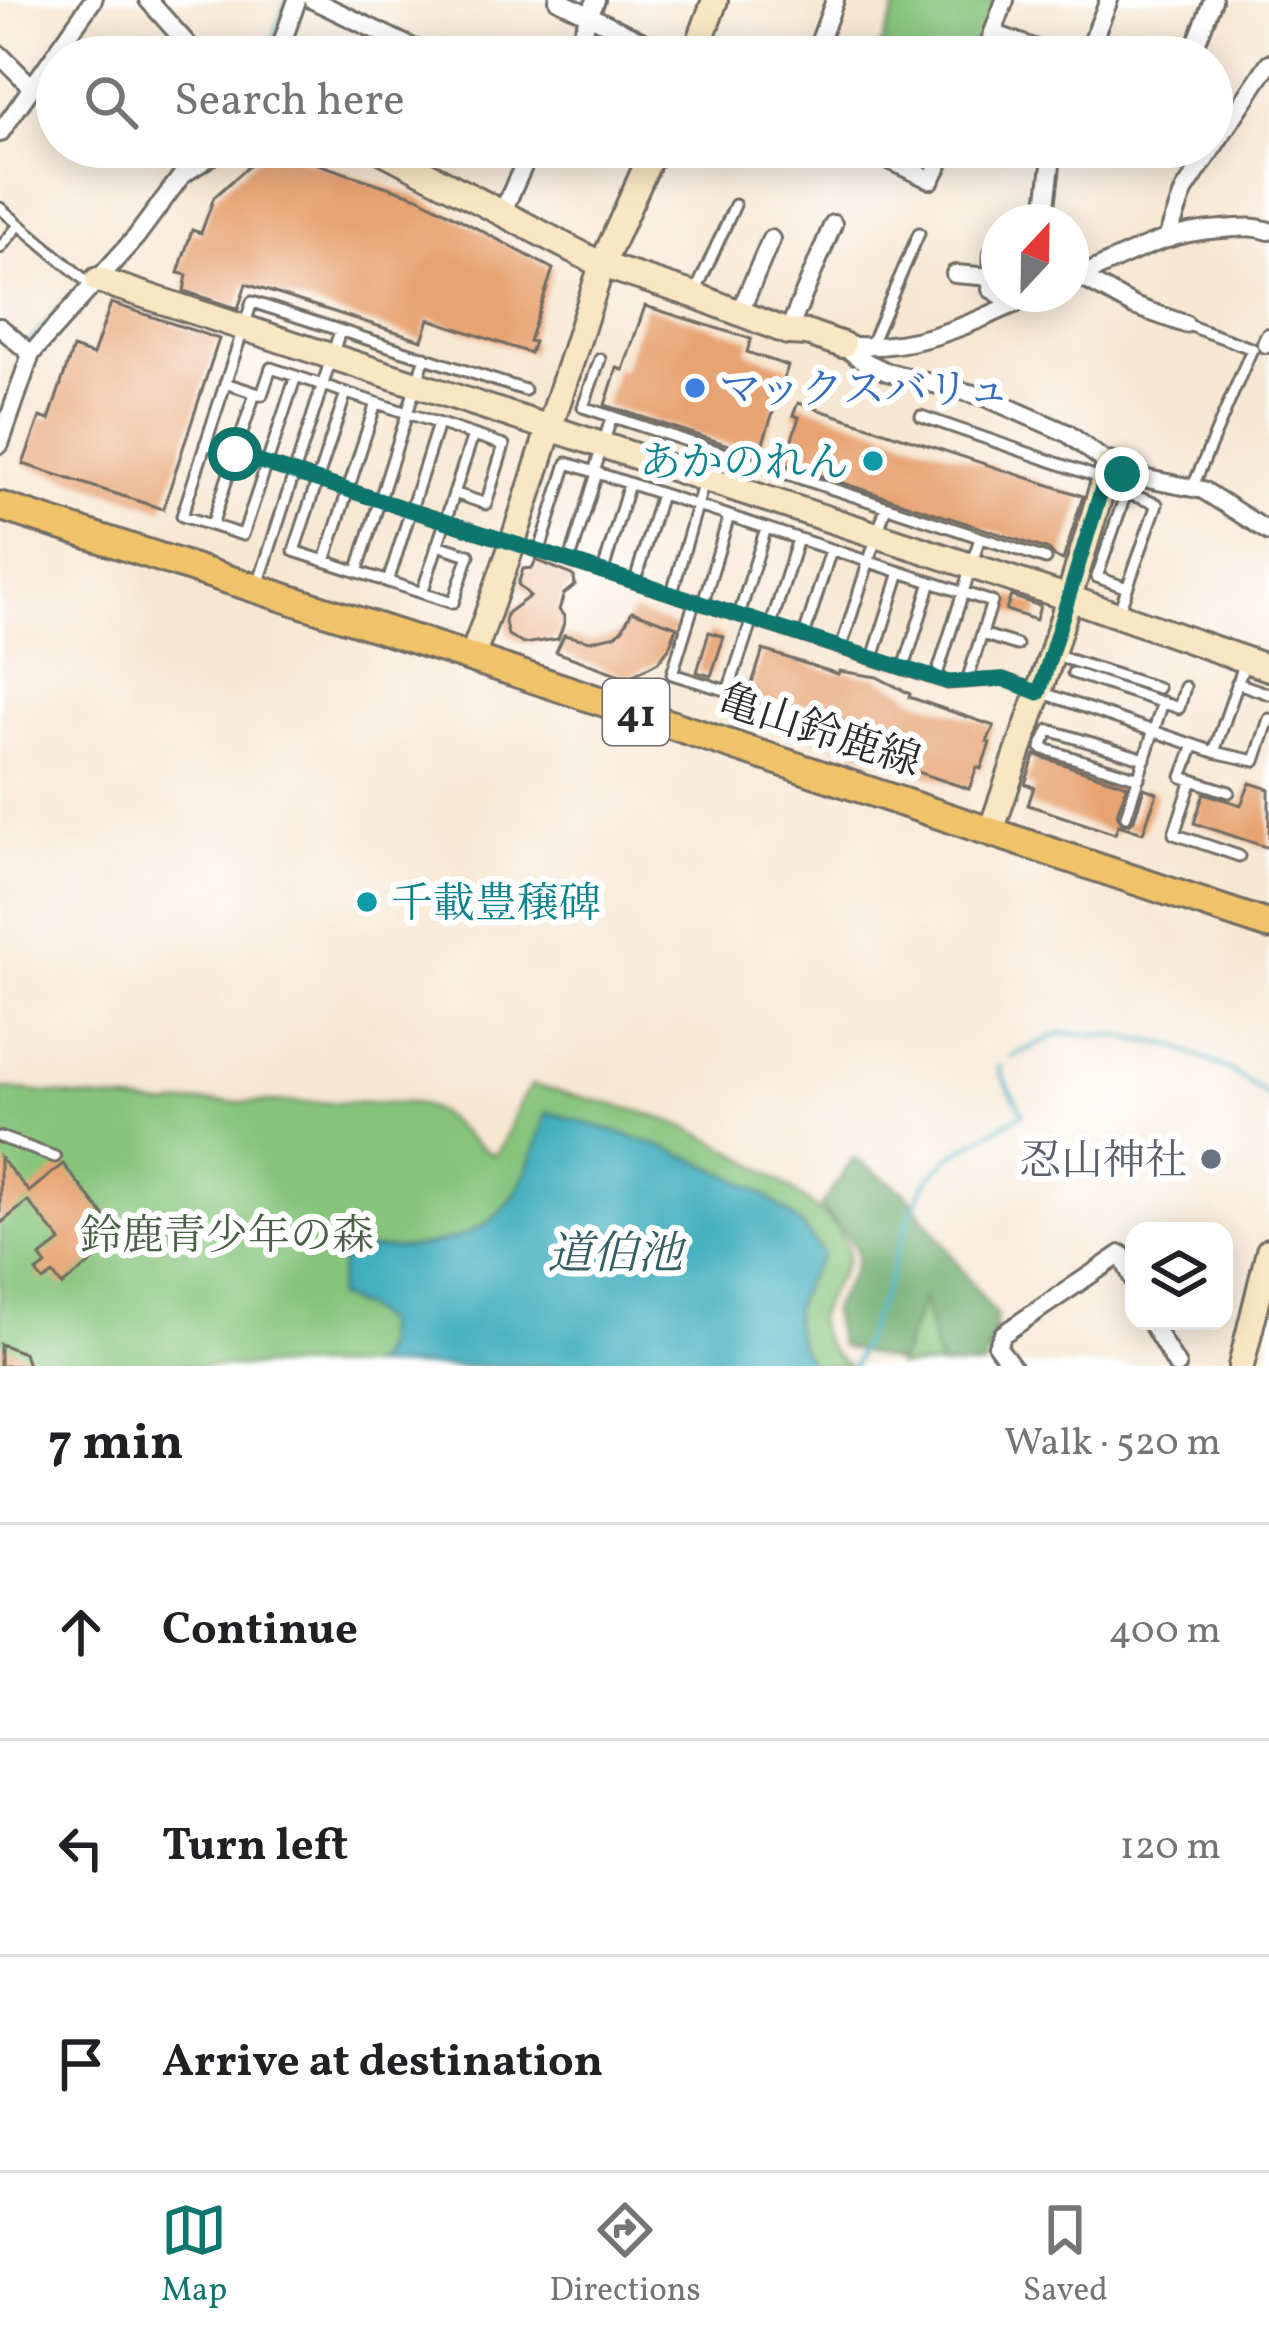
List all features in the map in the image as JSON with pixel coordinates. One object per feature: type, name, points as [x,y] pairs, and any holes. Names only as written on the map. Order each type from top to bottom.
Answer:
[{"type":"main road","name":"亀山鈴鹿線","points":[[0,506],[472,658],[1269,925]]},
{"type":"street","points":[[67,36],[93,0]]},
{"type":"street","points":[[148,0],[180,36]]},
{"type":"street","points":[[284,36],[297,0]]},
{"type":"street","points":[[313,0],[388,36]]},
{"type":"street","points":[[558,0],[593,8],[639,36]]},
{"type":"street","points":[[702,36],[716,0]]},
{"type":"street","points":[[822,36],[835,0]]},
{"type":"street","points":[[992,36],[1005,0]]},
{"type":"street","points":[[1095,36],[1109,0]]},
{"type":"street","points":[[1199,36],[1213,0]]},
{"type":"street","points":[[581,36],[593,8]]},
{"type":"street","points":[[993,33],[1001,36]]},
{"type":"street","points":[[0,55],[31,86]]},
{"type":"street","points":[[1233,114],[1269,63]]},
{"type":"street","points":[[0,133],[36,79]]},
{"type":"street","points":[[0,444],[31,354],[192,168]]},
{"type":"street","points":[[416,168],[602,265],[788,332],[869,348],[926,340],[996,312]]},
{"type":"street","points":[[502,212],[522,168]]},
{"type":"street","points":[[472,658],[602,265],[641,168]]},
{"type":"street","points":[[906,168],[932,180],[938,168]]},
{"type":"street","points":[[1046,204],[1051,168]]},
{"type":"street","points":[[1168,236],[1198,168]]},
{"type":"street","points":[[788,332],[833,224]]},
{"type":"street","points":[[1089,272],[1168,236],[1256,226],[1269,231]]},
{"type":"street","points":[[740,313],[771,239]]},
{"type":"street","points":[[955,274],[981,276]]},
{"type":"street","points":[[91,282],[332,356],[1069,598],[1250,670]]},
{"type":"street","points":[[1089,285],[1185,325]]},
{"type":"street","points":[[0,327],[31,354]]},
{"type":"street","points":[[843,345],[887,373],[985,397],[1067,433],[1107,472],[1193,486],[1269,532]]},
{"type":"street","points":[[991,831],[1069,598],[1099,536],[1107,472]]},
{"type":"street","points":[[1240,1366],[1269,1251]]},
{"type":"street","points":[[1012,1366],[997,1346],[1003,1334],[1121,1254],[1125,1262]]},
{"type":"street","points":[[1155,1330],[1177,1366]]},
{"type":"lane","points":[[694,295],[735,205]]},
{"type":"lane","points":[[0,208],[91,282]]},
{"type":"lane","points":[[0,248],[19,225]]},
{"type":"lane","points":[[869,348],[919,233]]},
{"type":"lane","points":[[296,376],[243,536],[182,516],[253,302],[524,390]]},
{"type":"lane","points":[[1185,325],[1264,344],[1193,486]]},
{"type":"lane","points":[[257,589],[340,331]]},
{"type":"lane","points":[[357,572],[425,357]]},
{"type":"lane","points":[[600,359],[583,407],[1046,560]]},
{"type":"lane","points":[[225,383],[262,395],[271,368],[504,446],[486,504],[454,493]]},
{"type":"lane","points":[[212,525],[255,393]]},
{"type":"lane","points":[[346,393],[294,551],[453,603],[469,555],[437,545]]},
{"type":"lane","points":[[325,561],[376,403]]},
{"type":"lane","points":[[570,560],[612,416]]},
{"type":"lane","points":[[920,416],[1107,472]]},
{"type":"lane","points":[[388,582],[439,424]]},
{"type":"lane","points":[[422,592],[472,435]]},
{"type":"lane","points":[[205,445],[936,679],[1003,679],[1214,752],[1256,761],[1268,725]]},
{"type":"lane","points":[[671,593],[713,450]]},
{"type":"lane","points":[[540,550],[567,464],[992,602],[967,681]]},
{"type":"lane","points":[[604,571],[629,484]]},
{"type":"lane","points":[[1119,619],[1157,504],[1126,493],[1099,536],[1097,577],[1127,588]]},
{"type":"lane","points":[[635,581],[661,494]]},
{"type":"lane","points":[[841,648],[886,507]]},
{"type":"lane","points":[[729,516],[672,674],[728,691],[752,619]]},
{"type":"lane","points":[[739,615],[766,528]]},
{"type":"lane","points":[[936,679],[980,538]]},
{"type":"lane","points":[[771,625],[798,539]]},
{"type":"lane","points":[[804,636],[832,550]]},
{"type":"lane","points":[[873,658],[900,572]]},
{"type":"lane","points":[[904,668],[932,582]]},
{"type":"lane","points":[[982,634],[1017,645]]},
{"type":"lane","points":[[1052,654],[1158,688]]},
{"type":"lane","points":[[1214,752],[1250,670],[1269,694]]},
{"type":"lane","points":[[1073,673],[1179,708],[1185,687]]},
{"type":"lane","points":[[1126,816],[1163,702]]},
{"type":"lane","points":[[1139,778],[1041,748],[1049,730],[1145,759]]},
{"type":"lane","points":[[1193,745],[1182,777],[1229,792]]},
{"type":"lane","points":[[1192,780],[1174,834],[1239,856]]},
{"type":"lane","points":[[0,1137],[55,1157]]},
{"type":"green space","points":[[899,0],[1000,0],[987,36],[885,36]]},
{"type":"green space","name":"鈴鹿青少年の森","points":[[532,1085],[649,1114],[692,1130],[753,1164],[822,1214],[839,1232],[848,1254],[817,1320],[828,1347],[850,1366],[0,1366],[0,1088],[164,1106],[413,1103],[436,1112],[495,1155]]},
{"type":"green space","points":[[854,1158],[905,1192],[997,1317],[984,1366],[939,1366],[923,1298],[899,1363],[840,1346],[831,1310],[857,1255],[847,1236],[820,1207]]},
{"type":"green space","points":[[926,1285],[973,1303],[999,1332],[992,1351],[978,1366],[896,1366]]},
{"type":"water","name":"道伯池","points":[[547,1112],[700,1162],[774,1202],[802,1227],[822,1255],[795,1309],[797,1334],[812,1366],[370,1366],[382,1347],[382,1323],[363,1308],[336,1297],[345,1247],[416,1247],[463,1236],[483,1225],[516,1192]]},
{"type":"building","points":[[247,168],[330,168],[418,197],[553,269],[529,341],[534,342],[530,353],[429,319],[422,340],[246,284],[238,309],[184,291],[187,275],[178,273],[192,230],[201,233],[214,197]]},
{"type":"building","points":[[111,303],[219,339],[163,509],[23,464],[40,417],[49,420],[73,348],[93,355]]},
{"type":"building","name":"マックスバリュ","points":[[645,306],[751,339],[747,352],[788,366],[759,455],[605,405]]},
{"type":"building","points":[[798,403],[1083,496],[1063,560],[1049,550],[784,464],[799,417],[793,415]]},
{"type":"building","points":[[536,560],[570,574],[575,585],[564,594],[559,610],[564,623],[558,639],[523,644],[508,635],[505,622],[507,613],[530,596],[518,584],[523,569],[532,568]]},
{"type":"building","points":[[1011,596],[1040,606],[1036,620],[1006,610]]},
{"type":"building","points":[[632,611],[677,627],[658,662],[628,678],[556,652],[564,635],[590,641],[616,635]]},
{"type":"building","points":[[709,632],[724,637],[711,676],[697,672]]},
{"type":"building","points":[[763,650],[838,674],[877,677],[909,697],[994,726],[981,769],[977,767],[969,789],[742,714]]},
{"type":"building","points":[[1035,755],[1127,785],[1117,814],[1122,824],[1134,820],[1144,788],[1157,793],[1143,833],[1118,825],[1115,834],[1028,805],[1034,787],[1025,784]]},
{"type":"building","points":[[1250,783],[1269,789],[1269,848],[1194,823],[1204,793],[1241,805]]},
{"type":"building","points":[[0,1157],[29,1192],[63,1164],[122,1238],[62,1286],[53,1274],[43,1281],[36,1272],[46,1265],[40,1257],[61,1241],[28,1201],[0,1224]]},
{"type":"building","points":[[0,1344],[24,1353],[28,1366],[0,1366]]},
{"type":"waterway","points":[[274,36],[287,0]]},
{"type":"waterway","points":[[125,237],[165,184]]},
{"type":"waterway","points":[[28,344],[73,295]]},
{"type":"waterway","points":[[1011,1057],[1061,1033],[1115,1036],[1172,1045],[1228,1069],[1269,1096]]},
{"type":"waterway","points":[[853,1366],[926,1182],[949,1157],[1023,1113],[998,1069],[1001,1066]]},
{"type":"place","name":"マックスバリュ","points":[[695,388]]},
{"type":"place","name":"あかのれん","points":[[873,461]]},
{"type":"place","name":"千載豊穣碑","points":[[367,902]]},
{"type":"place","name":"忍山神社","points":[[1211,1159]]},
{"type":"route","points":[[235,454],[948,682],[1003,679],[1039,693],[1109,465],[1122,474]]}]
